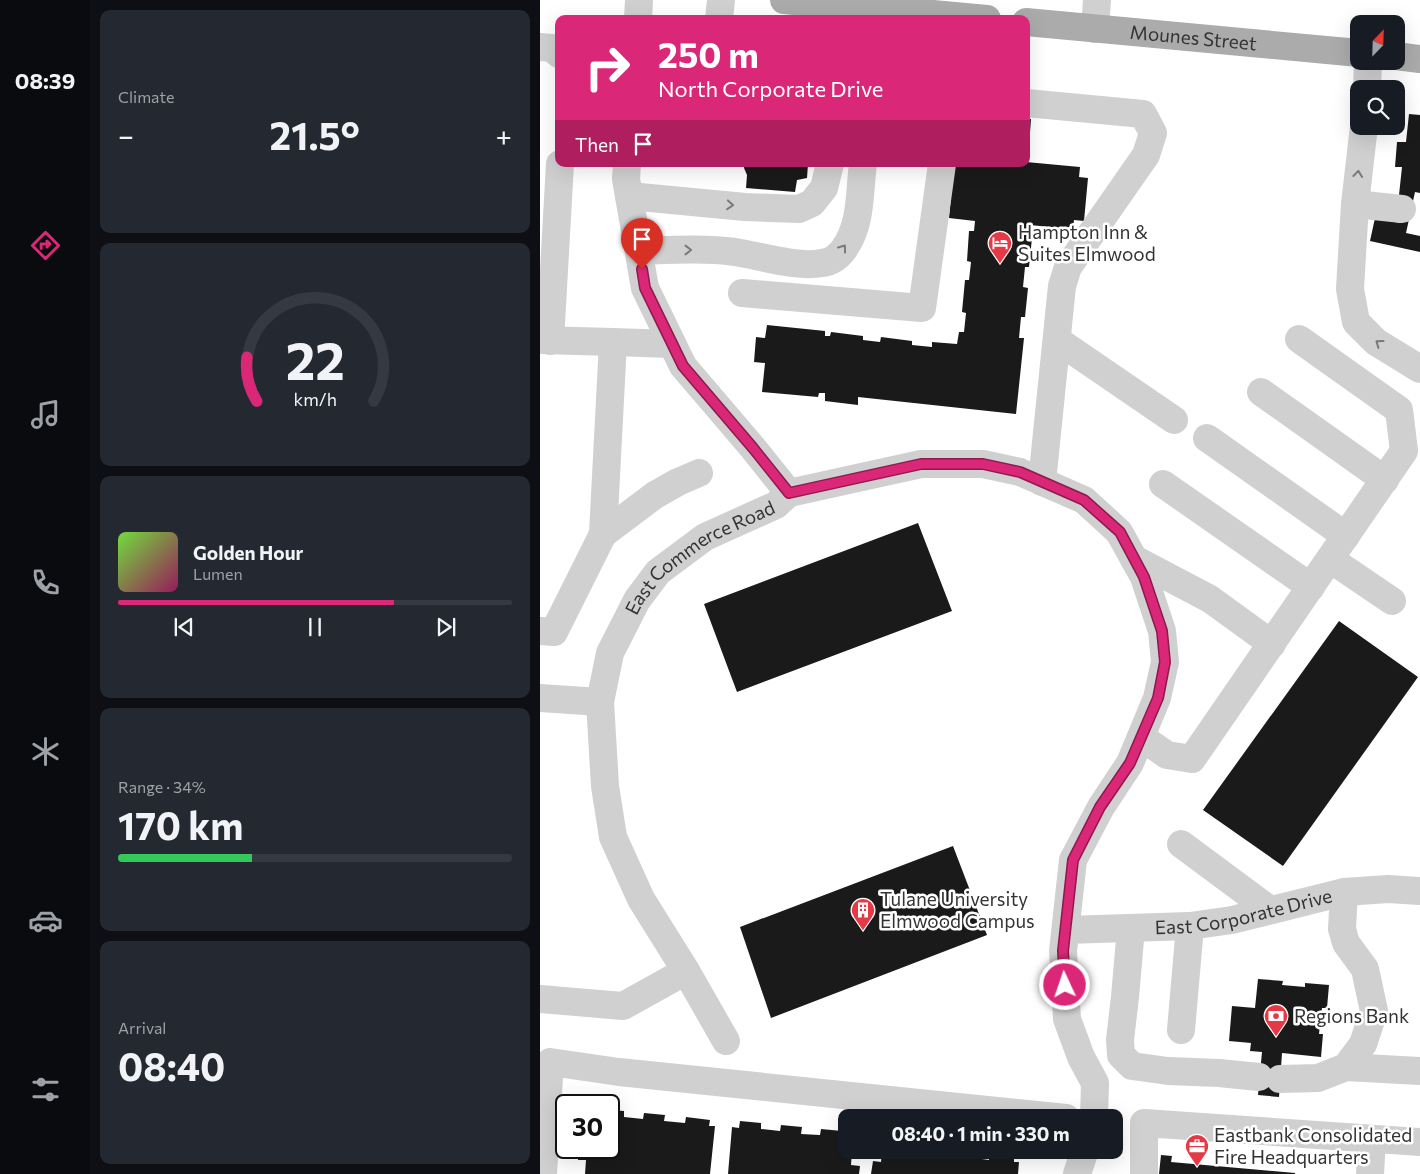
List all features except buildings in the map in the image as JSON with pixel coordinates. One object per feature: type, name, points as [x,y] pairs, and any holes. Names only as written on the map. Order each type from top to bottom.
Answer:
[{"type":"main road","points":[[784,0],[841,12],[898,15]]},
{"type":"main road","name":"Mounes Street","points":[[1030,22],[1350,52]]},
{"type":"main road","points":[[1405,57],[1420,59]]},
{"type":"street","points":[[638,15],[639,0]]},
{"type":"street","points":[[719,15],[720,0]]},
{"type":"street","points":[[1095,29],[1097,0]]},
{"type":"street","points":[[540,48],[552,48],[555,51]]},
{"type":"street","points":[[1030,103],[1143,114],[1153,134],[1146,155],[1068,267],[1062,286],[1042,482]]},
{"type":"street","points":[[1363,135],[1355,204],[1350,289],[1356,322],[1376,342],[1420,369]]},
{"type":"street","points":[[560,167],[545,341],[672,344]]},
{"type":"street","points":[[627,167],[626,180],[645,288],[672,344],[683,366],[789,493]]},
{"type":"street","points":[[629,196],[745,207],[798,209],[812,203],[824,188],[829,167]]},
{"type":"street","points":[[639,251],[712,250],[734,252],[788,263],[815,264],[828,262],[840,254],[855,230],[862,167]]},
{"type":"street","points":[[742,293],[922,308],[942,167]]},
{"type":"street","points":[[1355,204],[1411,210]]},
{"type":"street","points":[[1057,340],[1174,420]]},
{"type":"street","points":[[1141,737],[1167,755],[1192,758],[1404,451],[1400,410],[1300,340]]},
{"type":"street","points":[[540,631],[554,632],[603,534],[613,342]]},
{"type":"street","points":[[1261,392],[1385,480]]},
{"type":"street","points":[[1207,438],[1346,536]]},
{"type":"street","name":"East Commerce Road","points":[[726,1040],[641,900],[613,838],[605,786],[600,702],[610,653],[638,600],[658,572],[705,537],[776,505],[789,493],[921,464],[983,464],[1020,472],[1084,500],[1120,532],[1144,577],[1162,631],[1165,662],[1158,698],[1130,763],[1100,807],[1073,860],[1063,951],[1067,1019],[1081,1057],[1094,1083],[1094,1109]]},
{"type":"street","points":[[603,534],[655,495],[699,473]]},
{"type":"street","points":[[1164,484],[1311,587]]},
{"type":"street","points":[[1134,559],[1210,598],[1272,644]]},
{"type":"street","points":[[1330,559],[1392,602]]},
{"type":"street","points":[[540,698],[600,702]]},
{"type":"street","points":[[1182,844],[1270,910]]},
{"type":"street","name":"East Corporate Drive","points":[[1066,930],[1190,926],[1232,920],[1344,892],[1388,889],[1420,891]]},
{"type":"street","points":[[1344,892],[1342,929],[1346,943],[1364,969],[1374,1011],[1363,1044],[1346,1067]]},
{"type":"street","points":[[1181,1030],[1190,926]]},
{"type":"street","points":[[1131,928],[1120,1040],[1122,1055],[1132,1066],[1168,1071],[1270,1078],[1318,1078],[1346,1067],[1420,1071]]},
{"type":"street","points":[[540,999],[623,1006],[686,972]]},
{"type":"street","points":[[543,1174],[550,1062],[619,1072],[979,1109]]},
{"type":"street","points":[[1144,1174],[1144,1123],[1420,1142]]},
{"type":"street","points":[[1370,1174],[1372,1138]]},
{"type":"street","points":[[1077,1174],[1082,1159]]},
{"type":"place","name":"Hampton Inn & Suites Elmwood","points":[[1000,264]]},
{"type":"place","name":"Tulane University Elmwood Campus","points":[[863,931]]},
{"type":"place","name":"Regions Bank","points":[[1276,1037]]},
{"type":"place","name":"Eastbank Consolidated Fire Headquarters","points":[[1197,1167]]},
{"type":"route","points":[[642,269],[645,288],[683,366],[789,493],[921,464],[983,464],[1020,472],[1084,500],[1120,532],[1144,577],[1162,631],[1165,662],[1158,698],[1130,763],[1100,807],[1073,860],[1063,951],[1065,985]]}]
